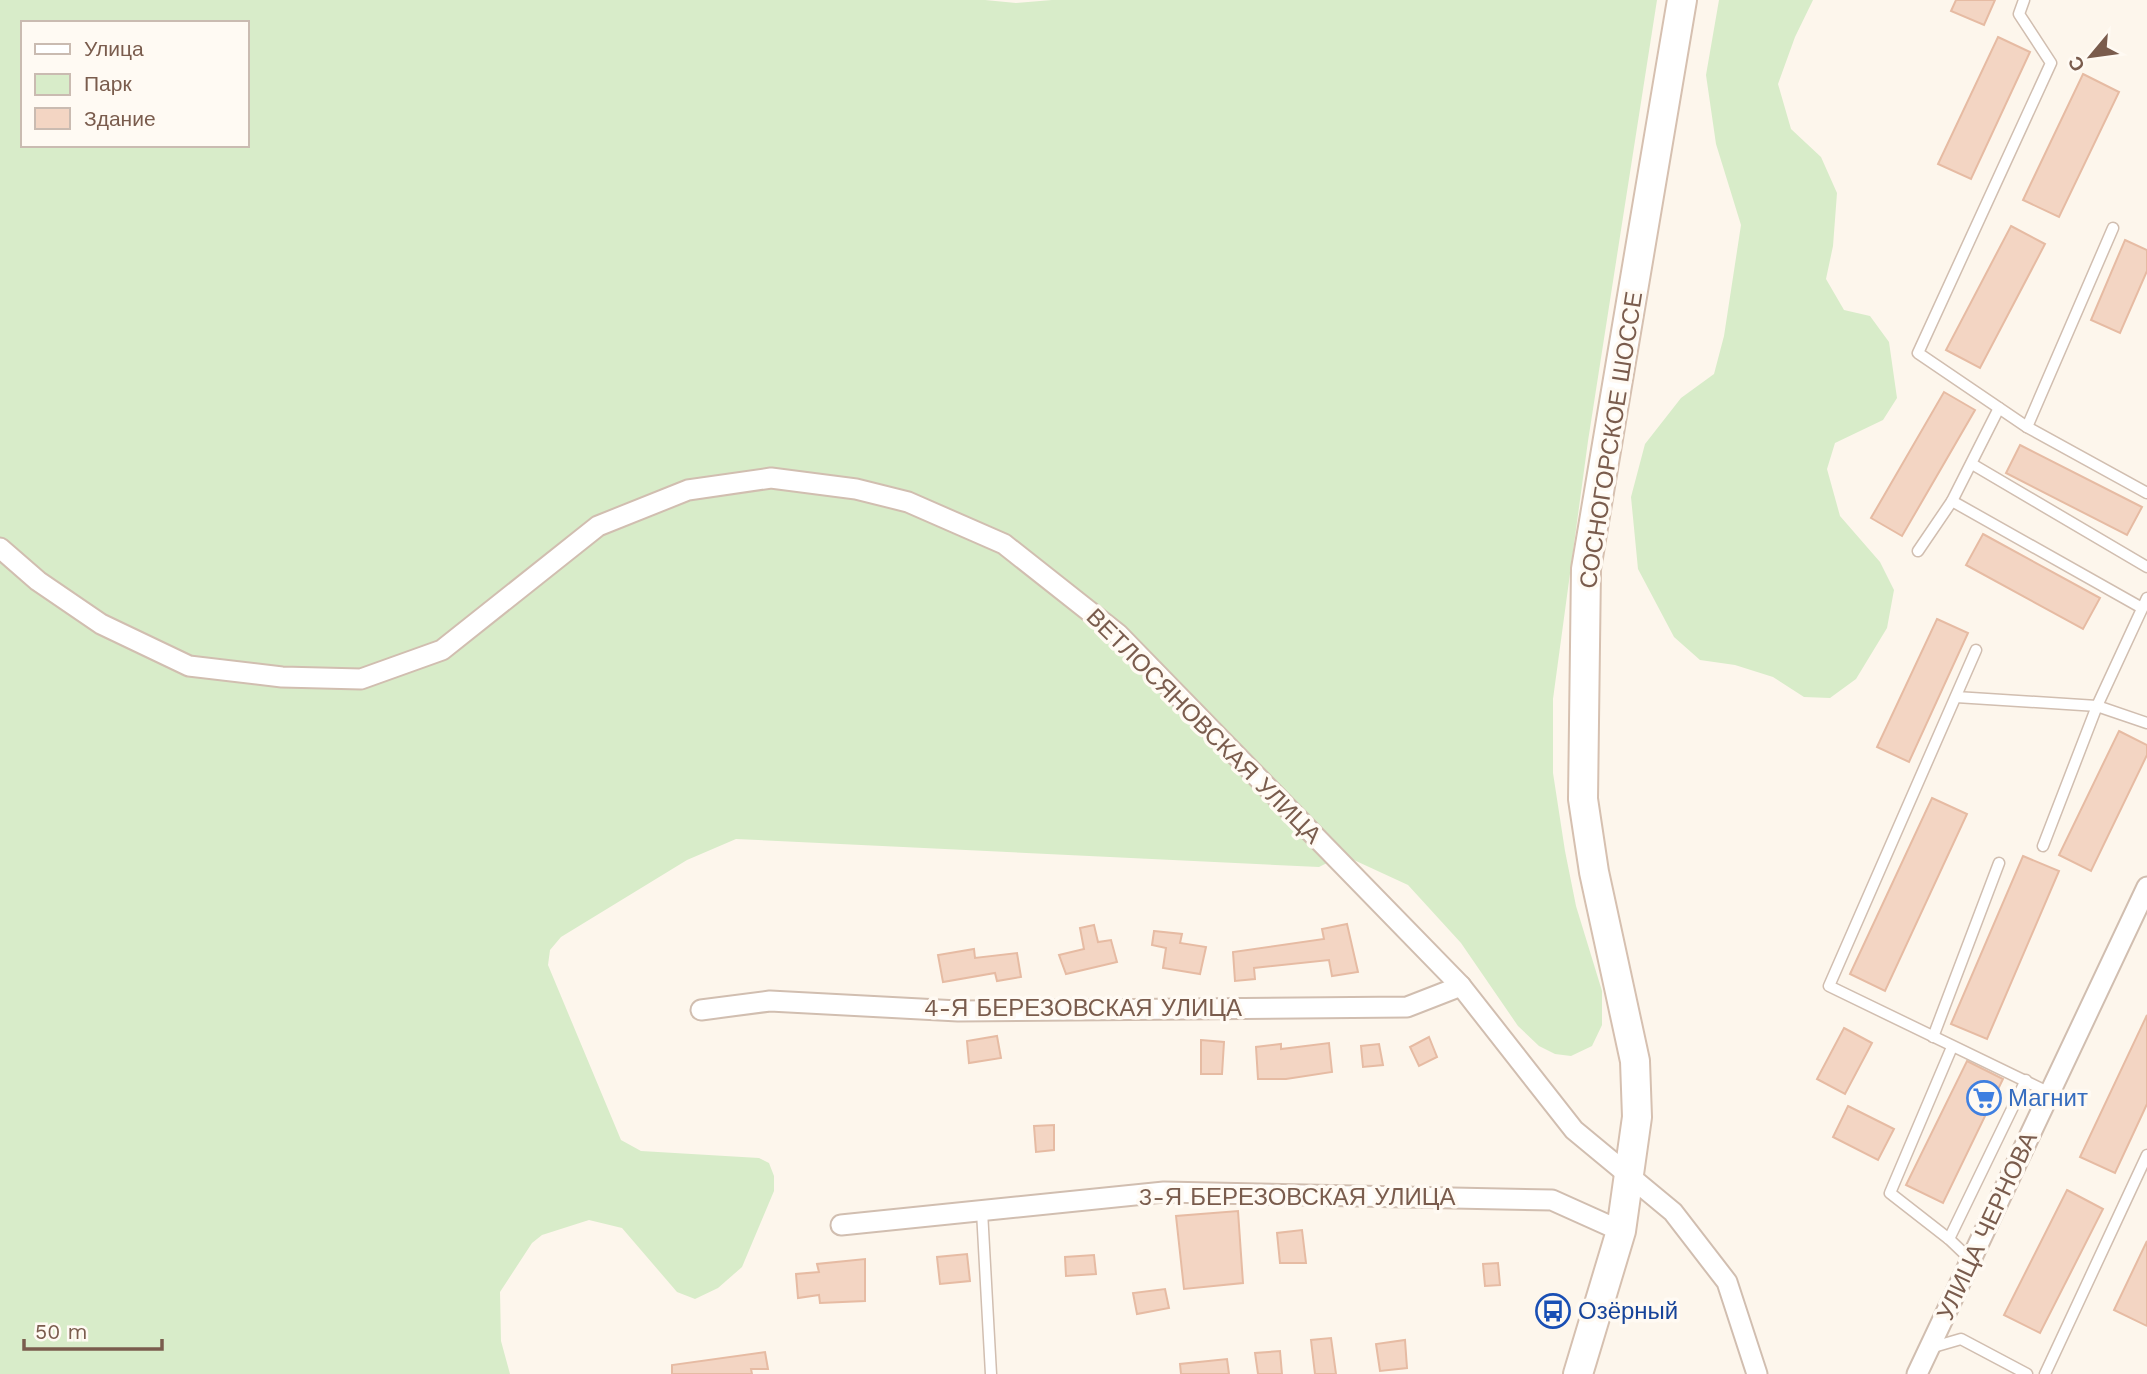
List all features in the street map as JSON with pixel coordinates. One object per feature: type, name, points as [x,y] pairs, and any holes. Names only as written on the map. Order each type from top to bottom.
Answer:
[{"type":"main road","name":"СОСНОГОРСКОЕ ШОССЕ","points":[[1578,1374],[1621,1231],[1637,1117],[1635,1061],[1594,872],[1583,799],[1586,569],[1682,0]]},
{"type":"street","name":"ВЕТЛОСЯНОВСКАЯ УЛИЦА","points":[[0,548],[38,581],[101,624],[189,666],[282,677],[361,679],[442,650],[598,526],[688,490],[771,478],[856,489],[908,502],[1004,544],[1118,634],[1461,986],[1574,1130],[1673,1212],[1727,1282],[1756,1374]]},
{"type":"street","name":"УЛИЦА ЧЕРНОВА","points":[[1917,1374],[2147,887]]},
{"type":"street","name":"4-Я БЕРЕЗОВСКАЯ УЛИЦА","points":[[701,1010],[770,1002],[958,1011],[1407,1007],[1461,986]]},
{"type":"street","name":"3-Я БЕРЕЗОВСКАЯ УЛИЦА","points":[[841,1225],[1164,1192],[1552,1200],[1621,1231]]},
{"type":"lane","points":[[2024,0],[2019,14],[2051,63],[1918,353],[2027,427],[2147,493]]},
{"type":"lane","points":[[2027,427],[2113,228]]},
{"type":"lane","points":[[1918,551],[1952,501],[1999,408]]},
{"type":"lane","points":[[1972,464],[2147,567]]},
{"type":"lane","points":[[1952,501],[2142,608]]},
{"type":"lane","points":[[2043,846],[2097,706],[2147,598]]},
{"type":"lane","points":[[1976,650],[1829,986],[2050,1093]]},
{"type":"lane","points":[[1956,697],[2097,706],[2147,723]]},
{"type":"lane","points":[[1933,1037],[1999,863]]},
{"type":"lane","points":[[1952,1047],[1890,1193],[1950,1239],[1971,1260]]},
{"type":"lane","points":[[1950,1239],[2026,1080]]},
{"type":"lane","points":[[2045,1374],[2147,1155]]},
{"type":"lane","points":[[982,1211],[991,1374]]},
{"type":"lane","points":[[1929,1348],[1961,1339],[2027,1374]]},
{"type":"green space","points":[[0,0],[985,0],[1016,3],[1052,0],[1657,0],[1588,441],[1553,699],[1553,773],[1565,851],[1576,906],[1602,991],[1602,1025],[1592,1046],[1571,1056],[1555,1054],[1539,1046],[1518,1026],[1461,943],[1408,885],[1343,855],[1319,867],[736,839],[687,860],[561,937],[550,950],[548,965],[621,1140],[641,1151],[759,1158],[769,1163],[774,1176],[774,1191],[742,1267],[718,1288],[695,1299],[677,1292],[622,1228],[589,1220],[542,1235],[532,1243],[500,1292],[501,1341],[510,1374],[0,1374]]},
{"type":"green space","points":[[1719,0],[1813,0],[1795,37],[1778,84],[1791,129],[1821,157],[1837,193],[1833,246],[1826,279],[1844,310],[1870,316],[1889,342],[1897,398],[1883,420],[1835,443],[1827,469],[1840,516],[1880,562],[1894,590],[1887,628],[1856,679],[1830,698],[1804,697],[1773,677],[1735,665],[1700,660],[1674,637],[1638,569],[1631,497],[1645,444],[1681,398],[1714,374],[1724,336],[1741,225],[1716,144],[1706,75]]},
{"type":"building","points":[[1956,0],[1995,0],[1984,25],[1951,11]]},
{"type":"building","points":[[1998,37],[2030,52],[1971,179],[1938,164]]},
{"type":"building","points":[[2083,74],[2119,92],[2059,217],[2023,200]]},
{"type":"building","points":[[2011,226],[2045,244],[1980,368],[1946,350]]},
{"type":"building","points":[[2125,240],[2147,250],[2147,271],[2120,333],[2091,320]]},
{"type":"building","points":[[1944,392],[1975,410],[1902,536],[1871,518]]},
{"type":"building","points":[[2020,445],[2142,507],[2127,535],[2006,473]]},
{"type":"building","points":[[1983,534],[2100,598],[2083,629],[1966,565]]},
{"type":"building","points":[[1937,619],[1968,633],[1909,762],[1877,747]]},
{"type":"building","points":[[2119,731],[2147,745],[2147,755],[2091,871],[2059,855]]},
{"type":"building","points":[[1932,798],[1967,814],[1885,991],[1850,974]]},
{"type":"building","points":[[2023,856],[2059,871],[1987,1039],[1951,1024]]},
{"type":"building","points":[[1347,924],[1358,972],[1332,976],[1329,960],[1254,968],[1255,979],[1235,981],[1233,952],[1324,939],[1322,929]]},
{"type":"building","points":[[1094,925],[1098,942],[1111,940],[1117,962],[1066,974],[1059,955],[1084,949],[1080,928]]},
{"type":"building","points":[[1154,931],[1182,934],[1180,943],[1206,947],[1200,974],[1163,968],[1166,948],[1152,945]]},
{"type":"building","points":[[974,949],[975,958],[1017,953],[1021,977],[997,981],[995,973],[943,982],[938,955]]},
{"type":"building","points":[[2147,1015],[2147,1104],[2115,1173],[2080,1157]]},
{"type":"building","points":[[1844,1028],[1872,1043],[1845,1094],[1817,1079]]},
{"type":"building","points":[[997,1036],[1001,1058],[969,1063],[967,1041]]},
{"type":"building","points":[[1429,1037],[1437,1057],[1419,1066],[1410,1047]]},
{"type":"building","points":[[1201,1040],[1224,1042],[1222,1074],[1201,1074]]},
{"type":"building","points":[[1329,1043],[1332,1072],[1286,1079],[1258,1079],[1256,1047],[1281,1044],[1281,1049]]},
{"type":"building","points":[[1379,1044],[1383,1065],[1363,1067],[1361,1046]]},
{"type":"building","points":[[1967,1061],[2003,1079],[1943,1203],[1906,1185]]},
{"type":"building","points":[[1848,1106],[1894,1129],[1878,1160],[1833,1137]]},
{"type":"building","points":[[1054,1125],[1054,1150],[1036,1152],[1034,1126]]},
{"type":"building","points":[[2067,1190],[2103,1209],[2040,1333],[2004,1315]]},
{"type":"building","points":[[1238,1211],[1243,1283],[1184,1289],[1176,1216]]},
{"type":"building","points":[[1302,1230],[1306,1263],[1280,1263],[1277,1233]]},
{"type":"building","points":[[2147,1241],[2147,1326],[2114,1310]]},
{"type":"building","points":[[967,1254],[970,1281],[940,1284],[937,1257]]},
{"type":"building","points":[[1094,1255],[1096,1274],[1066,1276],[1065,1257]]},
{"type":"building","points":[[865,1259],[865,1301],[820,1303],[819,1295],[798,1298],[796,1274],[819,1272],[817,1264]]},
{"type":"building","points":[[1498,1263],[1500,1285],[1485,1286],[1483,1264]]},
{"type":"building","points":[[1165,1289],[1169,1308],[1137,1314],[1133,1293]]},
{"type":"building","points":[[1331,1338],[1336,1374],[1315,1374],[1311,1340]]},
{"type":"building","points":[[1405,1340],[1407,1368],[1380,1371],[1376,1344]]},
{"type":"building","points":[[1280,1351],[1282,1374],[1258,1374],[1255,1353]]},
{"type":"building","points":[[765,1352],[768,1369],[751,1369],[752,1374],[672,1374],[672,1365]]},
{"type":"building","points":[[1227,1359],[1229,1374],[1181,1374],[1180,1364]]},
{"type":"place","name":"Магнит","points":[[1984,1098]]},
{"type":"place","name":"Озёрный","points":[[1553,1311]]}]
